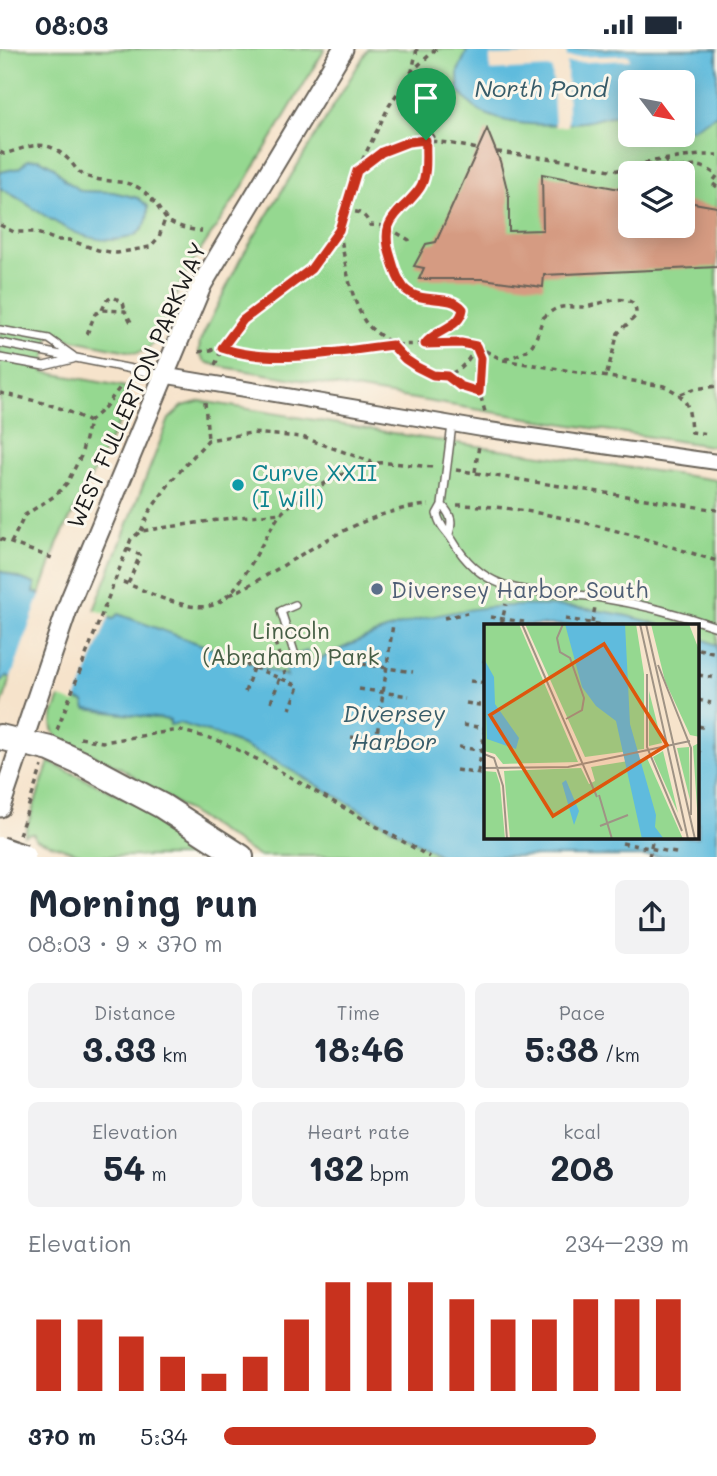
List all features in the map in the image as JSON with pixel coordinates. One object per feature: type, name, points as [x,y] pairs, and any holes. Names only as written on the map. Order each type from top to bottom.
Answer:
[{"type":"highway","points":[[11,739],[50,749],[123,784],[241,856]]},
{"type":"main road","name":"WEST FULLERTON PARKWAY","points":[[0,807],[11,739],[38,691],[70,601],[162,375],[209,271],[343,49]]},
{"type":"street","points":[[162,375],[452,425],[717,462]]},
{"type":"lane","points":[[0,330],[49,339],[77,358]]},
{"type":"lane","points":[[0,343],[162,375]]},
{"type":"lane","points":[[0,358],[44,366],[77,358]]},
{"type":"lane","points":[[452,425],[442,505],[450,513],[452,524],[449,534],[466,559],[479,571],[505,586],[522,591],[599,597],[657,609],[717,627]]},
{"type":"lane","points":[[295,605],[281,611],[295,655]]},
{"type":"path","points":[[417,49],[412,71],[418,116],[437,141]]},
{"type":"path","points":[[215,365],[222,348],[243,320],[311,269],[339,230],[357,171],[388,106],[412,71],[436,49]]},
{"type":"path","points":[[425,344],[430,336],[462,317],[463,309],[450,299],[424,298],[405,289],[394,270],[386,237],[393,217],[418,192],[424,181],[426,140]]},
{"type":"path","points":[[357,171],[382,152],[408,142],[437,141],[477,149]]},
{"type":"path","points":[[0,152],[4,154],[36,144],[54,148],[70,160],[80,174],[139,188],[157,203],[165,219],[189,229],[202,231]]},
{"type":"path","points":[[497,152],[554,159],[614,171],[664,159],[717,155]]},
{"type":"path","points":[[664,159],[669,167],[680,171],[696,165],[707,168],[717,175],[712,183],[717,187]]},
{"type":"path","points":[[345,212],[359,212],[370,225],[388,227],[409,240],[410,245]]},
{"type":"path","points":[[0,225],[14,232],[69,240],[117,253],[150,247],[159,237],[165,219]]},
{"type":"path","points":[[339,230],[348,281],[365,323],[405,359],[433,375],[447,376],[458,371],[470,360],[476,346]]},
{"type":"path","points":[[102,310],[107,300],[113,297],[123,302],[133,326]]},
{"type":"path","points":[[503,360],[515,357],[532,346],[540,332],[543,318],[557,308],[565,305],[589,306],[604,300],[624,300],[633,304],[636,316],[622,326],[618,333],[606,378]]},
{"type":"path","points":[[88,334],[95,314],[102,310],[125,311]]},
{"type":"path","points":[[199,352],[222,348],[243,355],[273,357],[392,345],[461,343],[476,346],[503,360],[664,386],[681,394],[686,401],[690,411],[691,432],[709,434]]},
{"type":"path","points":[[476,346],[481,358],[479,392],[485,412]]},
{"type":"path","points":[[447,376],[460,386],[479,392]]},
{"type":"path","points":[[11,543],[24,515],[56,495],[67,483],[82,456],[89,422],[121,386]]},
{"type":"path","points":[[681,394],[717,386]]},
{"type":"path","points":[[0,393],[48,404],[75,413],[89,422]]},
{"type":"path","points":[[205,402],[208,440]]},
{"type":"path","points":[[64,736],[56,733],[131,539],[141,531],[149,512],[172,479],[208,440],[251,433],[302,437],[374,463],[436,467]]},
{"type":"path","points":[[475,472],[479,445]]},
{"type":"path","points":[[228,596],[281,513],[317,486],[374,463]]},
{"type":"path","points":[[454,470],[717,510]]},
{"type":"path","points":[[127,549],[140,555],[125,583],[185,605],[212,606],[309,548],[349,529],[383,516],[431,505]]},
{"type":"path","points":[[451,505],[484,505],[612,527],[717,561]]},
{"type":"path","points":[[141,531],[281,513]]},
{"type":"path","points":[[0,539],[52,558]]},
{"type":"path","points":[[501,624],[506,605]]},
{"type":"path","points":[[565,619],[592,624],[595,610]]},
{"type":"path","points":[[444,618],[467,613]]},
{"type":"path","points":[[490,617],[524,622]]},
{"type":"path","points":[[376,741],[394,626]]},
{"type":"path","points":[[272,633],[285,674]]},
{"type":"path","points":[[245,664],[299,686],[290,709]]},
{"type":"path","points":[[362,664],[413,672]]},
{"type":"path","points":[[245,692],[253,668]]},
{"type":"path","points":[[271,702],[279,678]]},
{"type":"path","points":[[470,681],[484,684]]},
{"type":"path","points":[[359,689],[409,696]]},
{"type":"path","points":[[700,700],[711,703]]},
{"type":"path","points":[[466,703],[484,706]]},
{"type":"path","points":[[355,713],[405,721]]},
{"type":"path","points":[[463,725],[484,726]]},
{"type":"path","points":[[700,726],[706,728]]},
{"type":"path","points":[[77,738],[103,742],[178,730],[217,740],[270,765],[430,856]]},
{"type":"path","points":[[351,737],[402,745]]},
{"type":"path","points":[[459,747],[484,751],[478,773]]},
{"type":"path","points":[[13,850],[44,761]]},
{"type":"path","points":[[456,770],[484,774]]},
{"type":"path","points":[[649,856],[653,839]]},
{"type":"path","points":[[622,843],[681,854]]},
{"type":"green space","points":[[0,49],[325,49],[240,191],[189,268],[152,345],[137,353],[49,335],[43,372],[125,387],[129,396],[119,422],[58,542],[0,710]]},
{"type":"green space","points":[[368,49],[717,49],[717,447],[223,367],[205,362],[199,352],[200,341],[240,260]]},
{"type":"green space","name":"Lincoln (Abraham) Park","points":[[201,401],[422,438],[717,480],[717,856],[258,856],[121,768],[60,740],[53,729],[53,715],[169,419],[183,406]]},
{"type":"green space","points":[[49,762],[146,808],[220,856],[87,856],[35,839],[34,834],[24,835]]},
{"type":"water","name":"North Pond","points":[[468,49],[717,49],[717,114],[695,127],[695,70],[618,70],[618,117],[543,125],[515,123],[501,120],[474,107],[458,90],[458,71]]},
{"type":"water","points":[[39,159],[54,167],[65,180],[81,191],[113,192],[138,198],[148,206],[144,226],[137,234],[127,238],[92,238],[60,225],[0,188],[0,172],[19,168],[28,160]]},
{"type":"water","name":"Diversey Harbor","points":[[0,571],[35,584],[34,592],[113,619],[118,614],[287,676],[282,660],[307,651],[312,663],[371,635],[449,613],[484,608],[556,606],[627,616],[657,624],[484,624],[484,839],[700,839],[700,638],[717,645],[717,856],[441,856],[273,760],[221,736],[179,723],[170,725],[170,720],[86,709],[84,702],[6,676],[0,681]]},
{"type":"pier","points":[[551,49],[566,49],[567,57],[629,55],[630,60],[567,63],[568,126],[555,127],[552,68],[490,71],[490,56],[551,54]]},
{"type":"pier","points":[[41,592],[110,615],[75,703],[10,681]]},
{"type":"building","points":[[487,129],[500,161],[509,197],[509,231],[543,230],[542,174],[618,189],[618,238],[695,238],[695,203],[717,207],[717,267],[544,275],[543,287],[483,279],[419,279],[424,268],[414,266],[426,244],[436,242]]},
{"type":"place","name":"Curve XXII (I Will)","points":[[238,485]]},
{"type":"place","name":"Diversey Harbor South","points":[[377,589]]},
{"type":"route","points":[[426,140],[424,181],[418,192],[393,217],[386,237],[388,251],[398,279],[405,289],[424,298],[443,301],[450,299],[463,309],[462,317],[430,336],[425,344],[461,343],[476,346],[481,358],[479,392],[460,386],[447,376],[433,375],[417,367],[392,345],[273,357],[243,355],[222,348],[243,320],[311,269],[339,230],[357,171],[382,152],[408,142],[426,140]]}]
